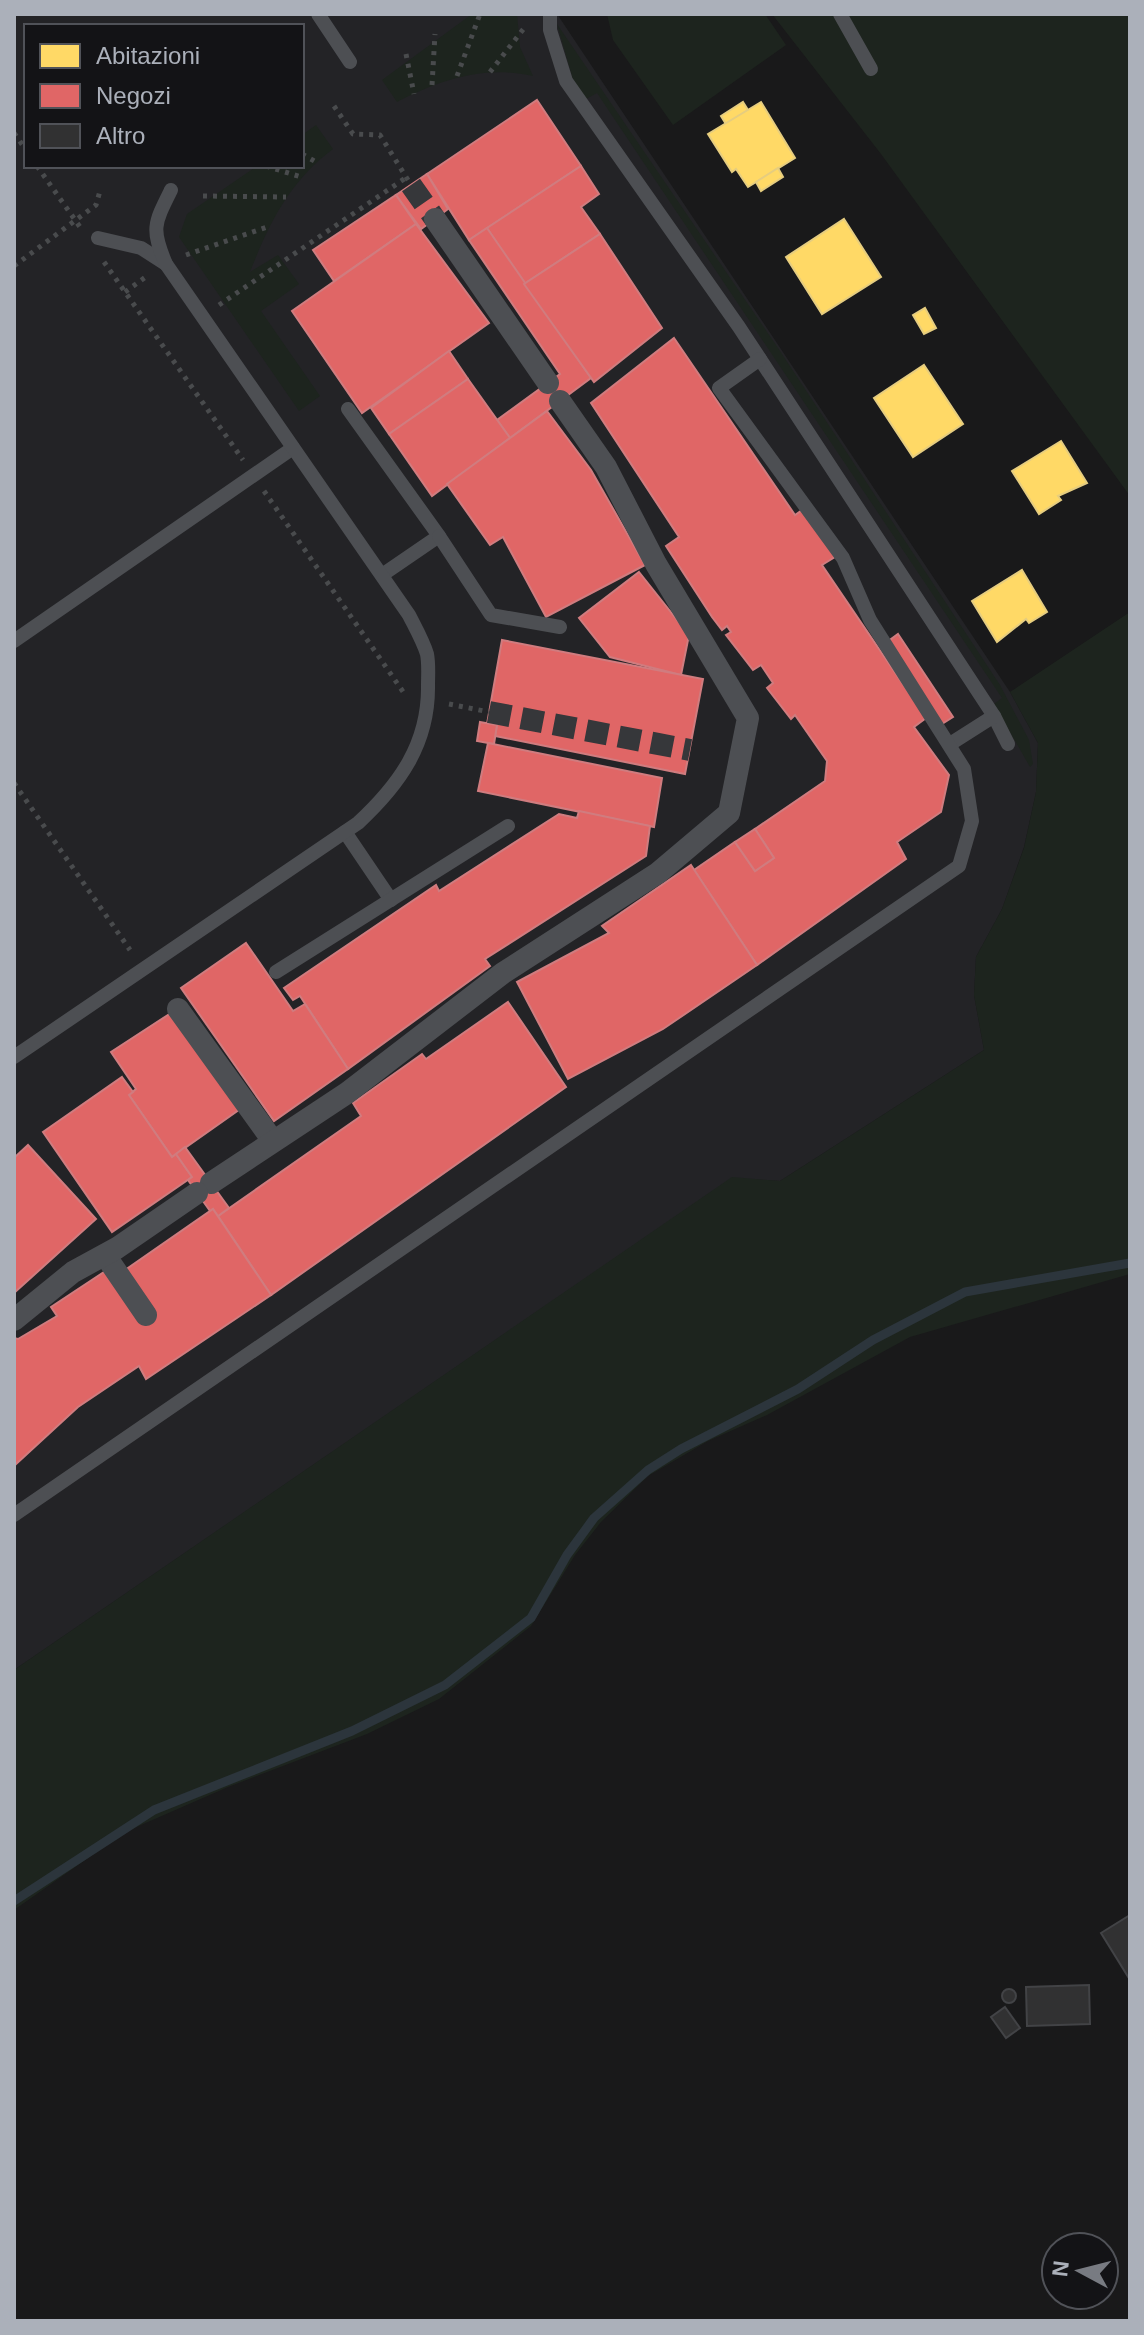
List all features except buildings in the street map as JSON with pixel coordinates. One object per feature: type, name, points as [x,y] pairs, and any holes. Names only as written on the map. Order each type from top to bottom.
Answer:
[{"type":"street","points":[[14,1320],[73,1272],[105,1255],[347,1093],[503,973],[658,873],[729,813],[748,718],[656,564],[606,467],[435,219]]},
{"type":"street","points":[[178,1009],[273,1141]]},
{"type":"street","points":[[105,1255],[146,1315]]},
{"type":"lane","points":[[319,14],[350,62]]},
{"type":"lane","points":[[550,14],[550,30],[566,81],[760,359],[994,716],[1008,744]]},
{"type":"lane","points":[[840,14],[871,69]]},
{"type":"lane","points":[[14,1057],[345,832],[386,797],[407,770],[421,736],[428,700],[428,656],[409,615],[166,264],[154,235],[158,216],[171,190]]},
{"type":"lane","points":[[98,238],[141,248],[166,264]]},
{"type":"lane","points":[[14,1515],[959,866],[972,821],[964,769],[870,620],[843,558],[719,388],[760,359]]},
{"type":"lane","points":[[348,409],[491,615],[560,627]]},
{"type":"lane","points":[[14,641],[293,448]]},
{"type":"lane","points":[[382,575],[439,536]]},
{"type":"lane","points":[[950,744],[994,716]]},
{"type":"lane","points":[[276,972],[508,826]]},
{"type":"lane","points":[[345,832],[391,900]]},
{"type":"path","points":[[457,76],[480,14]]},
{"type":"path","points":[[490,72],[525,27]]},
{"type":"path","points":[[432,85],[435,34]]},
{"type":"path","points":[[406,54],[414,94]]},
{"type":"path","points":[[334,106],[353,134],[380,135],[411,185]]},
{"type":"path","points":[[304,155],[316,162]]},
{"type":"path","points":[[38,168],[83,232]]},
{"type":"path","points":[[272,168],[301,177]]},
{"type":"path","points":[[213,310],[407,177]]},
{"type":"path","points":[[14,266],[96,205],[100,191]]},
{"type":"path","points":[[203,196],[286,197]]},
{"type":"path","points":[[182,257],[267,227]]},
{"type":"path","points":[[99,255],[406,696]]},
{"type":"path","points":[[125,292],[148,275]]},
{"type":"path","points":[[440,702],[489,712]]},
{"type":"path","points":[[14,783],[130,950]]},
{"type":"shaded area","points":[[14,14],[557,14],[1010,692],[1038,743],[1036,792],[1024,847],[1002,909],[976,957],[974,995],[984,1050],[780,1181],[732,1178],[14,1670]]},
{"type":"shaded area","points":[[472,14],[517,14],[520,47],[533,76],[497,72],[463,77],[397,102],[382,80]]},
{"type":"shaded area","points":[[607,14],[765,14],[786,45],[673,125],[613,40]]},
{"type":"shaded area","points":[[772,14],[1130,14],[1130,496],[881,154]]},
{"type":"shaded area","points":[[557,24],[778,348],[1000,685],[1029,740],[1033,764],[1030,767],[994,704],[1002,698],[597,93],[586,99],[574,83]]},
{"type":"shaded area","points":[[316,125],[333,149],[305,175],[282,204],[250,272],[278,255],[299,284],[261,311],[320,396],[299,411],[179,237],[187,214],[254,168],[304,168],[304,134]]},
{"type":"shaded area","points":[[1130,612],[1130,1274],[910,1337],[767,1415],[708,1441],[648,1476],[601,1522],[575,1555],[531,1626],[439,1699],[367,1734],[228,1787],[125,1832],[14,1910],[14,1670],[732,1177],[780,1181],[984,1050],[974,995],[976,957],[1002,909],[1024,848],[1036,792],[1038,743],[1010,692]]},
{"type":"waterway","points":[[14,1901],[154,1810],[352,1731],[445,1685],[531,1618],[567,1555],[594,1518],[648,1470],[681,1449],[798,1389],[873,1340],[965,1292],[1130,1263]]},
{"type":"tunnel","points":[[411,185],[435,219]]},
{"type":"tunnel","points":[[489,712],[690,750]]}]
